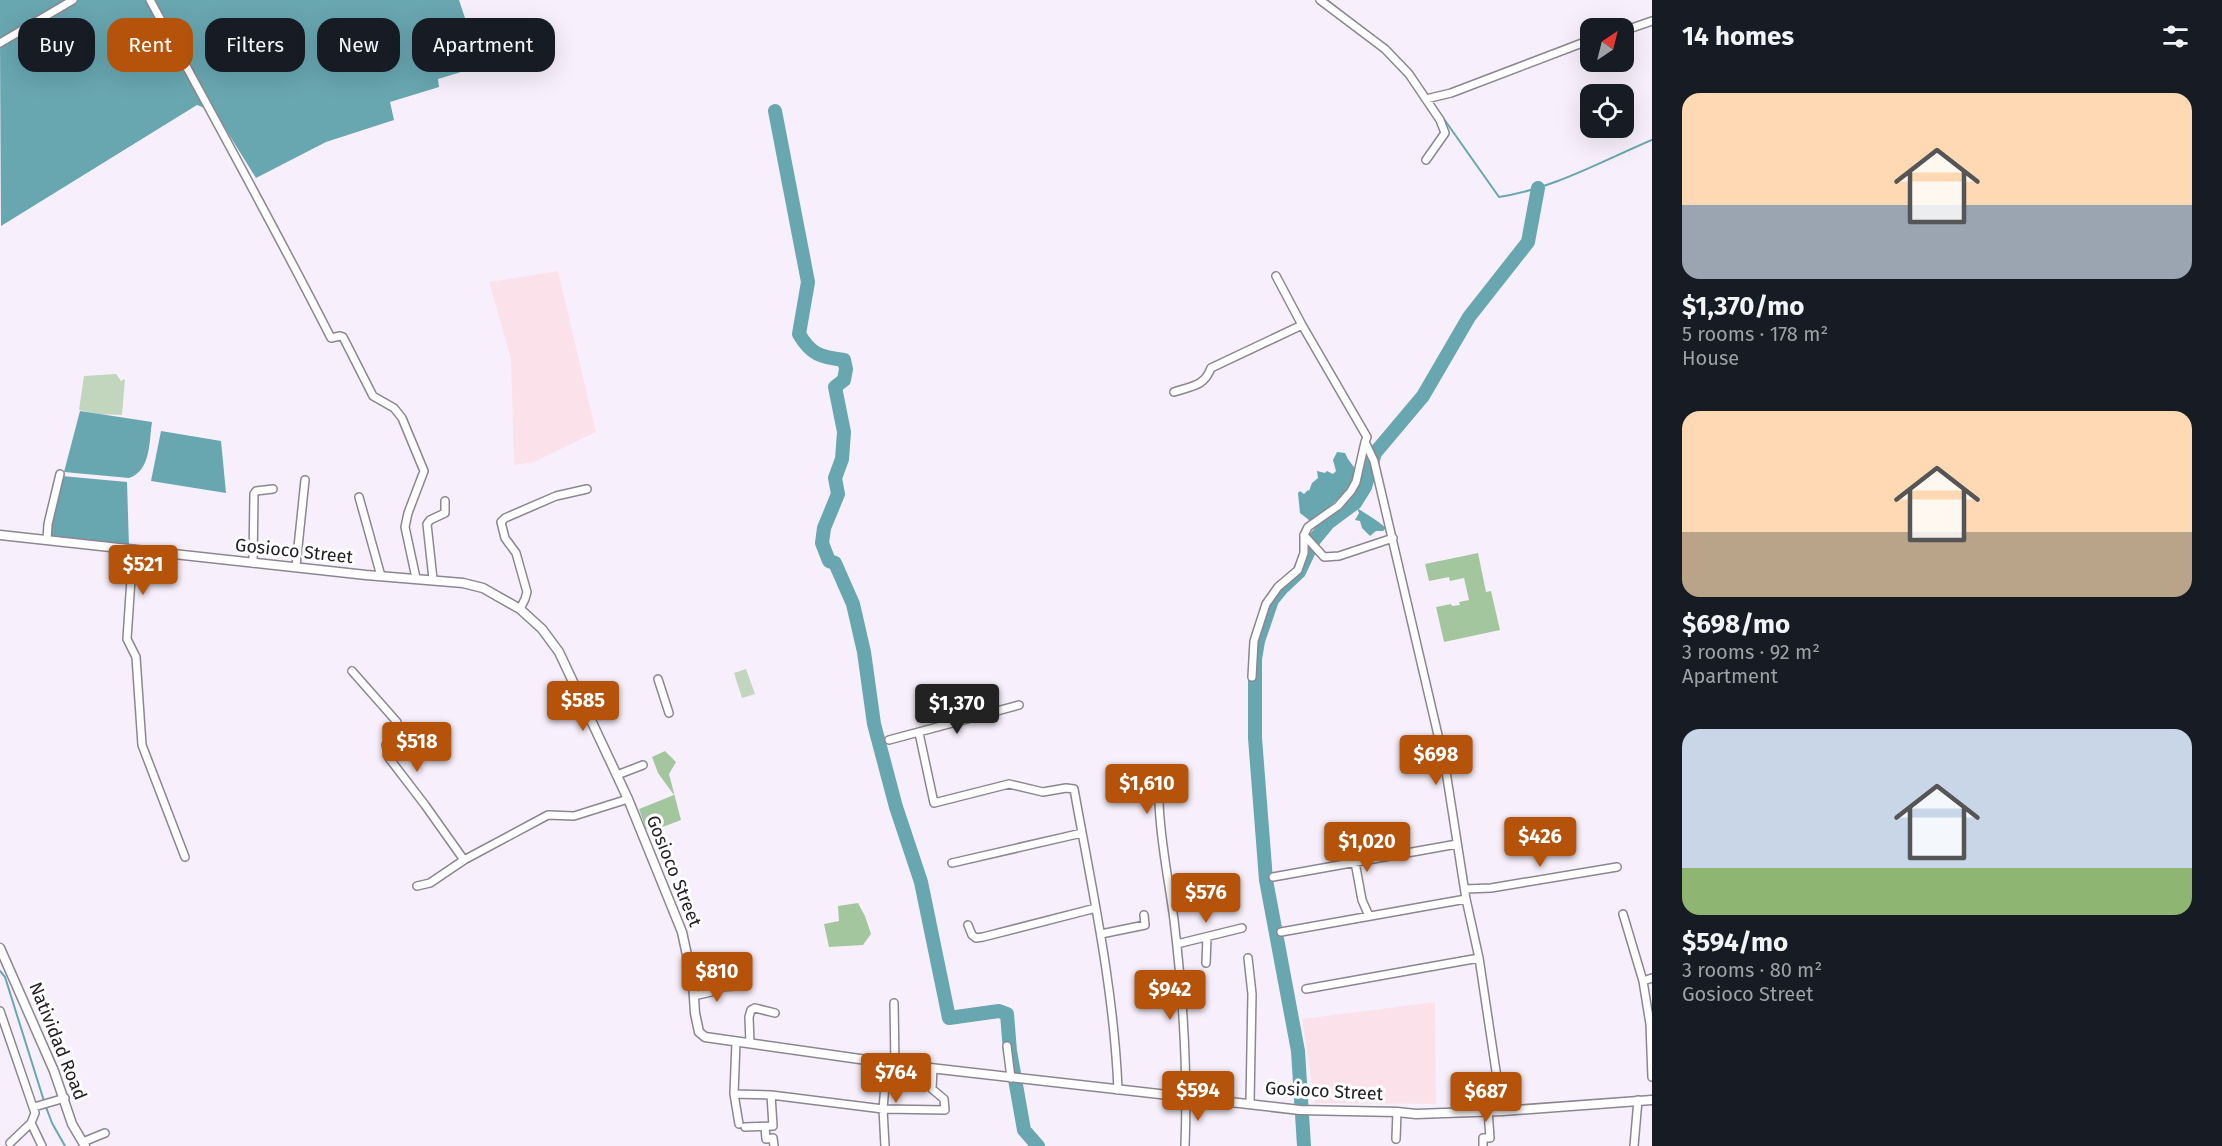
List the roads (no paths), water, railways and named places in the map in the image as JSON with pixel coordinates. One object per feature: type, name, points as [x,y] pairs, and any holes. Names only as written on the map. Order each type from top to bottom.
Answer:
[{"type":"street","points":[[0,43],[73,0]]},
{"type":"street","points":[[150,0],[246,174],[331,338],[343,337],[373,396],[394,408],[402,418],[424,471],[405,527],[416,578]]},
{"type":"street","points":[[1320,0],[1385,49],[1409,74],[1440,120],[1445,133],[1426,160]]},
{"type":"street","points":[[1634,27],[1652,21]]},
{"type":"street","points":[[1426,99],[1451,93],[1580,44]]},
{"type":"street","points":[[1252,677],[1254,641],[1262,614],[1278,587],[1298,570],[1304,553],[1304,535],[1308,527],[1338,506],[1352,490],[1367,445],[1367,436],[1276,276]]},
{"type":"street","points":[[1174,392],[1201,383],[1207,379],[1211,368],[1302,325]]},
{"type":"street","points":[[1367,445],[1374,461],[1393,538],[1445,765],[1466,899],[1479,958],[1485,1011],[1502,1111]]},
{"type":"street","points":[[47,539],[48,524],[60,474]]},
{"type":"street","points":[[296,566],[305,480]]},
{"type":"street","points":[[253,563],[254,494],[256,491],[273,489]]},
{"type":"street","points":[[520,609],[526,592],[516,553],[505,538],[501,522],[505,518],[556,496],[587,489]]},
{"type":"street","points":[[359,497],[381,576]]},
{"type":"street","points":[[433,579],[427,524],[430,520],[445,513],[445,501]]},
{"type":"street","name":"Gosioco Street","points":[[0,535],[462,583],[483,588],[520,609],[542,629],[559,652],[628,799],[682,932],[701,1036],[891,1063],[1299,1110],[1416,1114],[1502,1111],[1652,1100]]},
{"type":"street","points":[[1304,535],[1324,557],[1339,556],[1393,538]]},
{"type":"street","points":[[133,549],[127,639],[136,657],[142,745],[185,856]]},
{"type":"street","points":[[352,671],[397,722],[398,728],[386,745],[389,758],[426,805],[464,860]]},
{"type":"street","points":[[658,678],[669,713]]},
{"type":"street","points":[[889,740],[1019,705]]},
{"type":"street","points":[[919,733],[934,803],[1009,784],[1043,792],[1074,789],[1101,934],[1116,1038],[1118,1090]]},
{"type":"street","points":[[616,775],[643,765]]},
{"type":"street","points":[[1183,791],[1161,796],[1159,801],[1177,944],[1186,1098],[1185,1146]]},
{"type":"street","points":[[417,886],[430,883],[464,860],[548,815],[574,816],[628,799]]},
{"type":"street","points":[[951,863],[1082,833]]},
{"type":"street","points":[[1273,877],[1457,844]]},
{"type":"street","points":[[1355,862],[1362,900],[1369,916]]},
{"type":"street","points":[[1465,889],[1491,888],[1617,867]]},
{"type":"street","points":[[1281,932],[1466,899]]},
{"type":"street","points":[[968,925],[972,935],[976,938],[1096,908]]},
{"type":"street","points":[[1623,914],[1643,981],[1650,1024],[1652,1077]]},
{"type":"street","points":[[1101,934],[1145,925],[1144,915]]},
{"type":"street","points":[[1177,944],[1242,928]]},
{"type":"street","points":[[1206,963],[1207,937]]},
{"type":"street","name":"Natividad Road","points":[[0,948],[64,1098],[72,1124],[84,1144]]},
{"type":"street","points":[[1248,958],[1252,994],[1250,1103]]},
{"type":"street","points":[[1306,989],[1479,958]]},
{"type":"street","points":[[1643,981],[1652,978]]},
{"type":"street","points":[[694,996],[711,992],[718,987],[735,986]]},
{"type":"street","points":[[885,1146],[884,1109],[891,1063],[894,1003]]},
{"type":"street","points":[[750,1044],[749,1017],[751,1011],[755,1008],[775,1012]]},
{"type":"street","points":[[0,1011],[37,1106],[30,1123],[10,1143]]},
{"type":"street","points":[[736,1042],[734,1094],[742,1126],[773,1126],[771,1095]]},
{"type":"street","points":[[1006,1046],[1014,1078]]},
{"type":"street","points":[[734,1094],[771,1095],[884,1109],[945,1110],[944,1099],[932,1089],[933,1068]]},
{"type":"street","points":[[37,1106],[64,1098]]},
{"type":"street","points":[[1634,1146],[1638,1100]]},
{"type":"street","points":[[1483,1146],[1483,1138],[1490,1138],[1488,1110]]},
{"type":"street","points":[[1396,1139],[1397,1112]]},
{"type":"street","points":[[30,1123],[42,1146]]},
{"type":"street","points":[[765,1127],[766,1139],[773,1138],[774,1146]]},
{"type":"street","points":[[84,1144],[105,1133]]},
{"type":"water","points":[[0,0],[68,0],[37,18],[18,18],[18,29],[0,39]]},
{"type":"water","points":[[75,0],[459,0],[465,18],[412,18],[412,72],[461,72],[438,79],[439,87],[390,102],[394,120],[326,142],[256,178],[215,112],[197,105],[1,226],[0,43],[18,33],[18,72],[95,72],[95,18],[44,18]]},
{"type":"water","points":[[80,411],[152,422],[148,454],[136,474],[129,478],[64,472]]},
{"type":"water","points":[[161,431],[221,441],[226,493],[151,481]]},
{"type":"water","points":[[1337,452],[1345,453],[1356,470],[1353,478],[1339,498],[1313,520],[1309,520],[1300,513],[1298,493],[1300,491],[1304,494],[1309,491],[1312,483],[1318,478],[1317,471],[1325,473],[1327,471],[1333,474],[1336,471],[1333,460]]},
{"type":"water","points":[[62,476],[127,482],[129,547],[49,536],[52,511]]},
{"type":"water","points":[[1357,508],[1386,528],[1370,536],[1362,528],[1360,521],[1355,520],[1359,513]]},
{"type":"waterway","points":[[1327,0],[1385,45]]},
{"type":"waterway","points":[[1390,49],[1406,66]]},
{"type":"waterway","points":[[775,111],[808,282],[799,334],[817,354],[844,360],[846,369],[844,380],[835,387],[844,432],[842,459],[835,478],[838,494],[824,528],[822,543],[829,561],[835,563],[853,604],[864,652],[874,724],[896,807],[921,882],[949,1018],[999,1011],[1007,1014],[1010,1051],[1024,1130],[1038,1146]]},
{"type":"waterway","points":[[1439,112],[1499,197],[1558,181],[1652,140]]},
{"type":"waterway","points":[[1304,1146],[1298,1051],[1266,880],[1255,738],[1255,659],[1258,641],[1272,600],[1299,572],[1314,540],[1328,523],[1355,503],[1365,487],[1375,453],[1423,396],[1469,317],[1528,242],[1538,188]]},
{"type":"waterway","points":[[0,971],[5,977],[44,1101]]},
{"type":"waterway","points":[[46,1107],[65,1146]]}]
